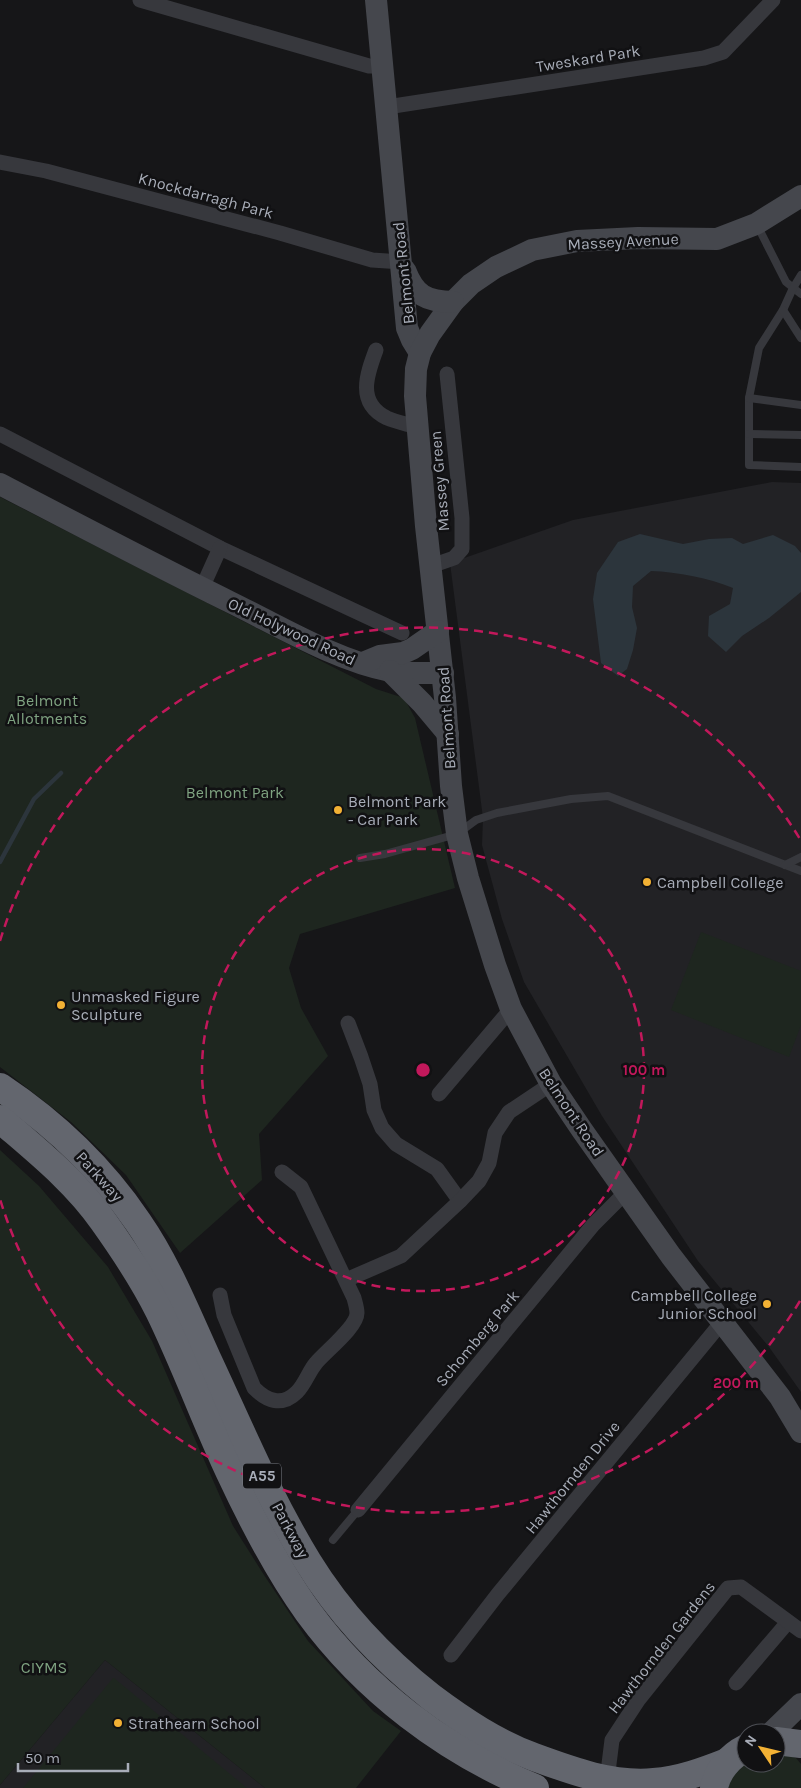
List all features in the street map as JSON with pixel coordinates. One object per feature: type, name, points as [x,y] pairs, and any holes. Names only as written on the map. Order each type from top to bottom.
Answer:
[{"type":"highway","name":"Parkway","points":[[0,1087],[57,1130],[117,1193],[138,1222],[163,1262],[256,1463],[308,1562],[356,1627],[384,1657],[448,1709],[480,1731],[515,1750],[573,1771],[626,1783],[653,1783],[698,1773],[736,1755]]},
{"type":"highway","name":"Parkway","points":[[0,1119],[48,1159],[79,1191],[103,1221],[126,1256],[158,1310],[230,1472],[260,1531],[307,1611],[334,1644],[395,1706],[471,1757],[508,1777],[535,1788]]},
{"type":"highway","points":[[786,1742],[801,1744]]},
{"type":"highway","name":"A55","points":[[714,1788],[719,1774],[736,1756]]},
{"type":"main road","name":"Belmont Road","points":[[376,0],[407,328],[420,353],[416,369],[417,427],[443,673],[451,786],[457,834],[468,878],[511,1009],[551,1084],[626,1192],[780,1397],[801,1432]]},
{"type":"main road","name":"Massey Avenue","points":[[420,353],[430,334],[453,302],[471,284],[496,267],[532,250],[577,240],[638,238],[717,239],[756,224],[801,196]]},
{"type":"main road","points":[[402,262],[409,282],[420,295],[439,301],[453,302]]},
{"type":"main road","name":"Old Holywood Road","points":[[0,484],[202,588],[335,653],[362,664],[390,671],[420,674],[443,673]]},
{"type":"main road","points":[[362,664],[380,656],[403,653],[438,631]]},
{"type":"main road","points":[[390,671],[422,703],[448,734]]},
{"type":"main road","points":[[781,1723],[801,1704]]},
{"type":"street","points":[[140,0],[369,66],[382,66]]},
{"type":"street","name":"Tweskard Park","points":[[386,107],[704,58],[723,52],[773,0]]},
{"type":"street","name":"Knockdarragh Park","points":[[0,162],[46,171],[280,233],[372,260],[402,262]]},
{"type":"street","points":[[376,350],[366,386],[367,396],[371,404],[374,409],[386,417],[417,427]]},
{"type":"street","name":"Massey Green","points":[[431,566],[454,558],[462,549],[462,518],[447,374]]},
{"type":"street","points":[[0,434],[220,548],[402,633]]},
{"type":"street","points":[[202,588],[220,548]]},
{"type":"street","points":[[440,1094],[511,1009]]},
{"type":"street","points":[[348,1024],[361,1056],[370,1084],[374,1110],[382,1128],[396,1144],[437,1169],[460,1201]]},
{"type":"street","points":[[346,1280],[401,1256],[460,1201],[479,1181],[489,1163],[495,1133],[509,1112],[551,1084]]},
{"type":"street","points":[[220,1295],[224,1315],[254,1388],[262,1396],[274,1402],[285,1399],[297,1392],[315,1364],[351,1326],[357,1314],[354,1298],[346,1280],[301,1187],[282,1172]]},
{"type":"street","name":"Schomberg Park","points":[[358,1510],[593,1225],[626,1192]]},
{"type":"street","name":"Hawthornden Drive","points":[[451,1655],[498,1594],[722,1322]]},
{"type":"street","name":"Hawthornden Gardens","points":[[607,1780],[612,1740],[639,1699],[728,1588],[741,1587],[801,1631]]},
{"type":"street","points":[[736,1684],[788,1622]]},
{"type":"lane","points":[[756,224],[786,282],[801,294]]},
{"type":"lane","points":[[801,276],[760,348],[749,398],[749,465],[801,467]]},
{"type":"lane","points":[[783,310],[801,338]]},
{"type":"lane","points":[[749,398],[801,405]]},
{"type":"lane","points":[[749,434],[801,436]]},
{"type":"lane","points":[[360,858],[385,854],[457,834],[476,820],[497,813],[571,799],[608,796],[801,871]]},
{"type":"lane","points":[[785,865],[801,856]]},
{"type":"lane","points":[[333,1540],[358,1510]]},
{"type":"shaded area","name":"Campbell College","points":[[772,482],[801,483],[801,1392],[769,1347],[698,1261],[602,1116],[524,982],[502,919],[482,845],[483,818],[450,563],[573,520]]},
{"type":"shaded area","points":[[640,534],[683,544],[709,539],[732,538],[743,544],[773,535],[795,546],[801,553],[801,592],[769,618],[742,636],[726,652],[708,636],[709,616],[730,604],[733,588],[693,576],[651,571],[633,586],[632,607],[637,628],[627,669],[618,676],[601,663],[593,599],[597,573],[618,542]]},
{"type":"shaded area","name":"Strathearn School","points":[[105,1660],[265,1788],[0,1788],[0,1785]]},
{"type":"green space","name":"Belmont Park","points":[[0,497],[376,689],[404,698],[415,718],[455,888],[300,934],[289,968],[301,1008],[328,1056],[259,1134],[262,1180],[180,1253],[126,1175],[71,1122],[0,1067]]},
{"type":"green space","points":[[701,932],[801,971],[801,1025],[789,1057],[671,1010]]},
{"type":"green space","name":"CIYMS","points":[[0,1150],[39,1186],[108,1267],[152,1341],[233,1526],[308,1641],[373,1711],[401,1731],[356,1788],[265,1788],[105,1660],[0,1785]]},
{"type":"green space","name":"Strathearn School","points":[[114,1678],[247,1788],[23,1788]]},
{"type":"green space","points":[[786,1754],[796,1758],[801,1764],[801,1788],[728,1788],[731,1776],[736,1772],[786,1773]]},
{"type":"waterway","points":[[0,862],[34,799],[61,773]]},
{"type":"place","name":"Belmont Park - Car Park","points":[[338,810]]},
{"type":"place","name":"Campbell College","points":[[647,882]]},
{"type":"place","name":"Unmasked Figure Sculpture","points":[[61,1005]]},
{"type":"place","name":"Campbell College Junior School","points":[[767,1304]]},
{"type":"place","name":"Strathearn School","points":[[118,1723]]},
{"type":"park label","name":"Belmont Allotments","points":[[47,709]]}]
